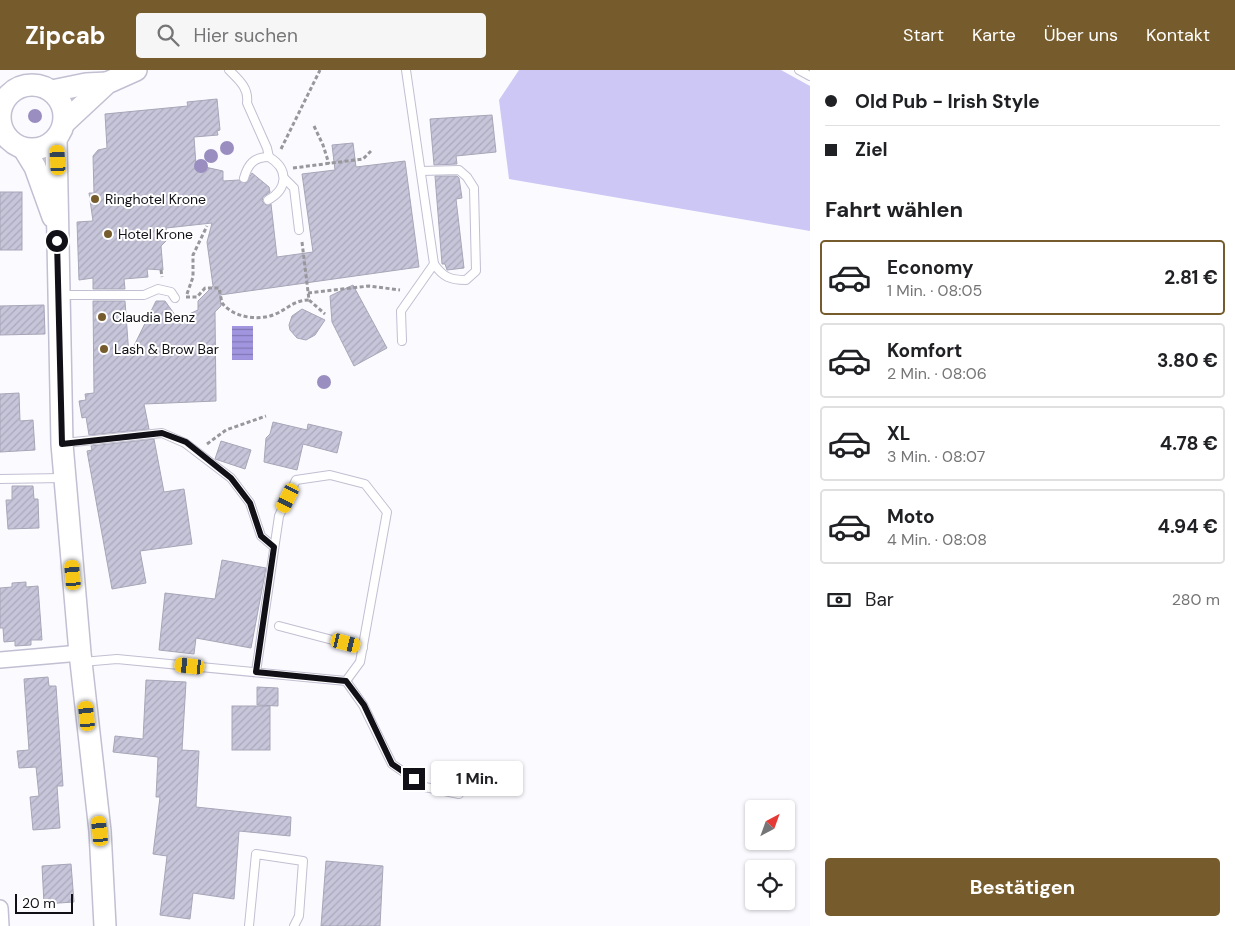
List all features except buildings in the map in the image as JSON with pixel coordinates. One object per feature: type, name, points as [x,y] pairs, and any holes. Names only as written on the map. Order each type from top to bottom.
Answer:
[{"type":"main road","points":[[12,148],[41,148],[60,132],[108,83],[136,70]]},
{"type":"main road","points":[[57,227],[35,166],[12,148],[3,133],[0,123],[2,93],[13,91],[25,78],[52,91],[61,102],[64,116],[60,132],[57,227],[62,444],[80,657],[100,831],[105,926]]},
{"type":"main road","points":[[52,91],[86,84],[108,83]]},
{"type":"street","points":[[0,660],[80,657]]},
{"type":"street","points":[[0,908],[2,926]]},
{"type":"lane","points":[[229,70],[246,90],[248,103],[272,159],[294,188],[300,232]]},
{"type":"lane","points":[[406,70],[434,264],[442,275],[455,280],[466,280],[476,271],[474,188],[467,177],[459,170],[421,171]]},
{"type":"lane","points":[[799,70],[810,76]]},
{"type":"lane","points":[[244,178],[253,161],[260,157],[272,159]]},
{"type":"lane","points":[[268,200],[280,192],[284,176]]},
{"type":"lane","points":[[402,341],[401,310],[434,264]]},
{"type":"lane","points":[[59,295],[144,295],[158,289],[171,292],[176,298]]},
{"type":"lane","points":[[62,444],[162,433],[186,442],[236,484],[250,503],[261,536],[274,547]]},
{"type":"lane","points":[[256,672],[279,516],[296,480],[330,475],[365,484],[386,512],[360,662],[346,681]]},
{"type":"lane","points":[[0,479],[64,478]]},
{"type":"lane","points":[[279,626],[363,648]]},
{"type":"lane","points":[[80,657],[346,681],[364,705],[392,764],[425,787],[459,794]]},
{"type":"lane","points":[[248,926],[256,854],[303,861],[299,916],[294,926]]},
{"type":"path","points":[[272,159],[320,70]]},
{"type":"path","points":[[314,126],[329,164]]},
{"type":"path","points":[[284,176],[299,166],[363,159],[371,151]]},
{"type":"path","points":[[186,297],[193,277],[193,255],[207,226]]},
{"type":"path","points":[[300,232],[309,300],[325,314]]},
{"type":"path","points":[[308,293],[369,286],[415,291]]},
{"type":"path","points":[[176,298],[197,297],[205,288],[219,288],[222,303],[242,317],[272,316],[293,302],[309,300]]},
{"type":"path","points":[[196,451],[226,430],[266,416]]},
{"type":"shaded area","points":[[519,70],[781,70],[810,86],[810,231],[509,179],[499,100]]},
{"type":"shaded area","points":[[232,326],[253,326],[253,360],[232,360]]},
{"type":"place","name":"Ringhotel Krone","points":[[95,199]]},
{"type":"place","name":"Hotel Krone","points":[[108,234]]},
{"type":"place","name":"Claudia Benz","points":[[102,317]]},
{"type":"place","name":"Lash & Brow Bar","points":[[104,349]]},
{"type":"route","points":[[57,241],[62,444],[162,433],[186,442],[231,478],[250,503],[261,536],[274,547],[256,672],[346,681],[364,705],[392,764],[414,779]]}]
